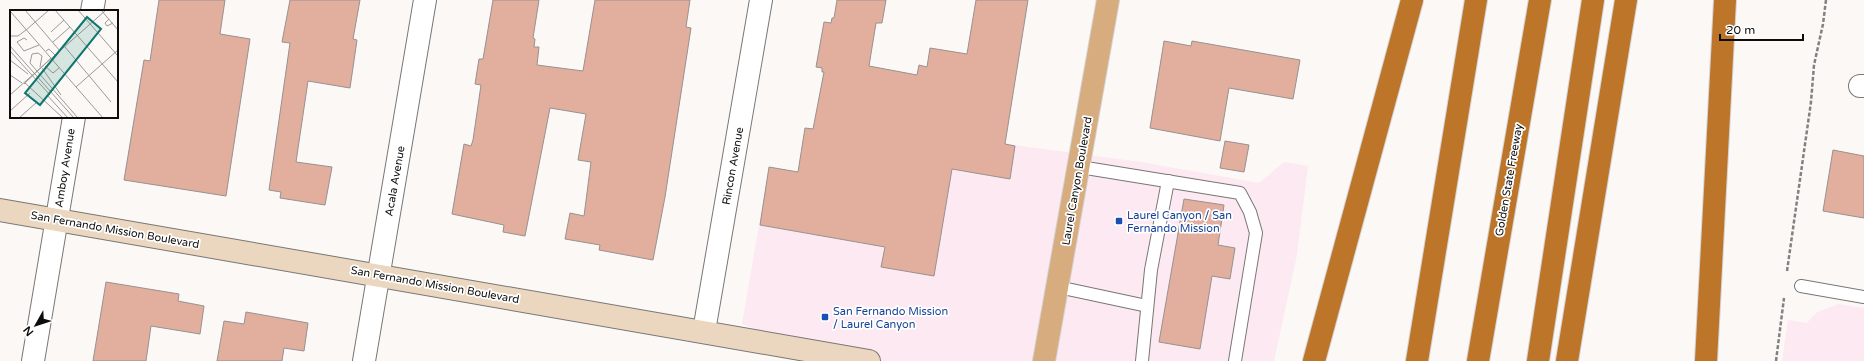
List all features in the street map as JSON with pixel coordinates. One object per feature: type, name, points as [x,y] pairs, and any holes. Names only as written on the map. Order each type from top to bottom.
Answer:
[{"type":"highway","points":[[1314,361],[1412,0]]},
{"type":"highway","points":[[1417,358],[1476,0]]},
{"type":"highway","name":"Golden State Freeway","points":[[1478,361],[1540,0]]},
{"type":"highway","points":[[1538,361],[1593,0]]},
{"type":"highway","points":[[1567,361],[1626,0]]},
{"type":"highway","points":[[1706,361],[1725,0]]},
{"type":"main road","name":"Laurel Canyon Boulevard","points":[[1044,361],[1080,167],[1108,0]]},
{"type":"main road","name":"San Fernando Mission Boulevard","points":[[0,210],[704,331],[818,356],[869,361]]},
{"type":"street","points":[[92,10],[94,0]]},
{"type":"street","name":"Acala Avenue","points":[[364,361],[425,0]]},
{"type":"street","name":"Rincon Avenue","points":[[704,331],[762,0]]},
{"type":"street","name":"Amboy Avenue","points":[[33,361],[74,118]]},
{"type":"lane","points":[[1080,167],[1240,194],[1250,212],[1256,233],[1235,361]]},
{"type":"lane","points":[[1142,361],[1151,270],[1168,181]]},
{"type":"lane","points":[[1801,286],[1864,297]]},
{"type":"lane","points":[[1058,288],[1147,306]]},
{"type":"path","points":[[1787,275],[1814,85],[1814,65],[1823,24],[1826,0]]},
{"type":"path","points":[[1776,361],[1785,290]]},
{"type":"shaded area","points":[[905,127],[1028,147],[1141,162],[1259,183],[1284,162],[1308,166],[1297,255],[1274,361],[827,361],[828,356],[742,324],[769,167],[894,189]]},
{"type":"shaded area","points":[[1838,304],[1864,308],[1864,361],[1782,361],[1788,320],[1807,323],[1816,313]]},
{"type":"building","points":[[159,0],[225,0],[220,34],[250,39],[226,196],[124,180],[144,60],[150,61]]},
{"type":"building","points":[[290,0],[360,0],[353,39],[357,40],[350,88],[308,81],[296,162],[332,167],[325,205],[280,198],[281,192],[269,190],[290,43],[282,42]]},
{"type":"building","points":[[493,0],[539,0],[533,38],[535,39],[534,47],[539,47],[537,65],[583,71],[595,0],[690,0],[686,27],[691,28],[665,197],[653,260],[599,250],[600,245],[565,239],[570,213],[584,216],[591,162],[578,160],[586,114],[550,108],[525,236],[503,232],[504,225],[452,214],[464,144],[471,146],[473,140],[481,85],[475,84],[479,59],[483,59]]},
{"type":"building","points":[[837,0],[886,0],[882,23],[876,23],[869,66],[917,75],[919,65],[927,67],[930,48],[967,54],[976,0],[1028,0],[1005,144],[1015,146],[1010,179],[952,169],[934,276],[881,267],[885,247],[760,225],[769,167],[798,172],[805,128],[813,129],[824,72],[822,72],[822,68],[816,67],[824,22],[831,23],[832,18],[834,18]]},
{"type":"building","points":[[1164,41],[1191,46],[1192,41],[1300,60],[1293,99],[1229,88],[1220,141],[1150,128]]},
{"type":"building","points":[[1225,141],[1249,145],[1244,172],[1220,168]]},
{"type":"building","points":[[1833,150],[1864,156],[1864,218],[1823,211]]},
{"type":"building","points":[[1184,199],[1224,205],[1218,245],[1235,248],[1230,279],[1212,276],[1200,349],[1159,342]]},
{"type":"building","points":[[106,282],[179,294],[178,301],[204,306],[200,334],[151,326],[146,361],[93,361]]},
{"type":"building","points":[[246,312],[308,323],[304,351],[284,348],[282,361],[217,361],[224,321],[244,324]]},
{"type":"place","name":"Laurel Canyon / San Fernando Mission","points":[[1119,221]]},
{"type":"place","name":"San Fernando Mission / Laurel Canyon","points":[[825,317]]}]
